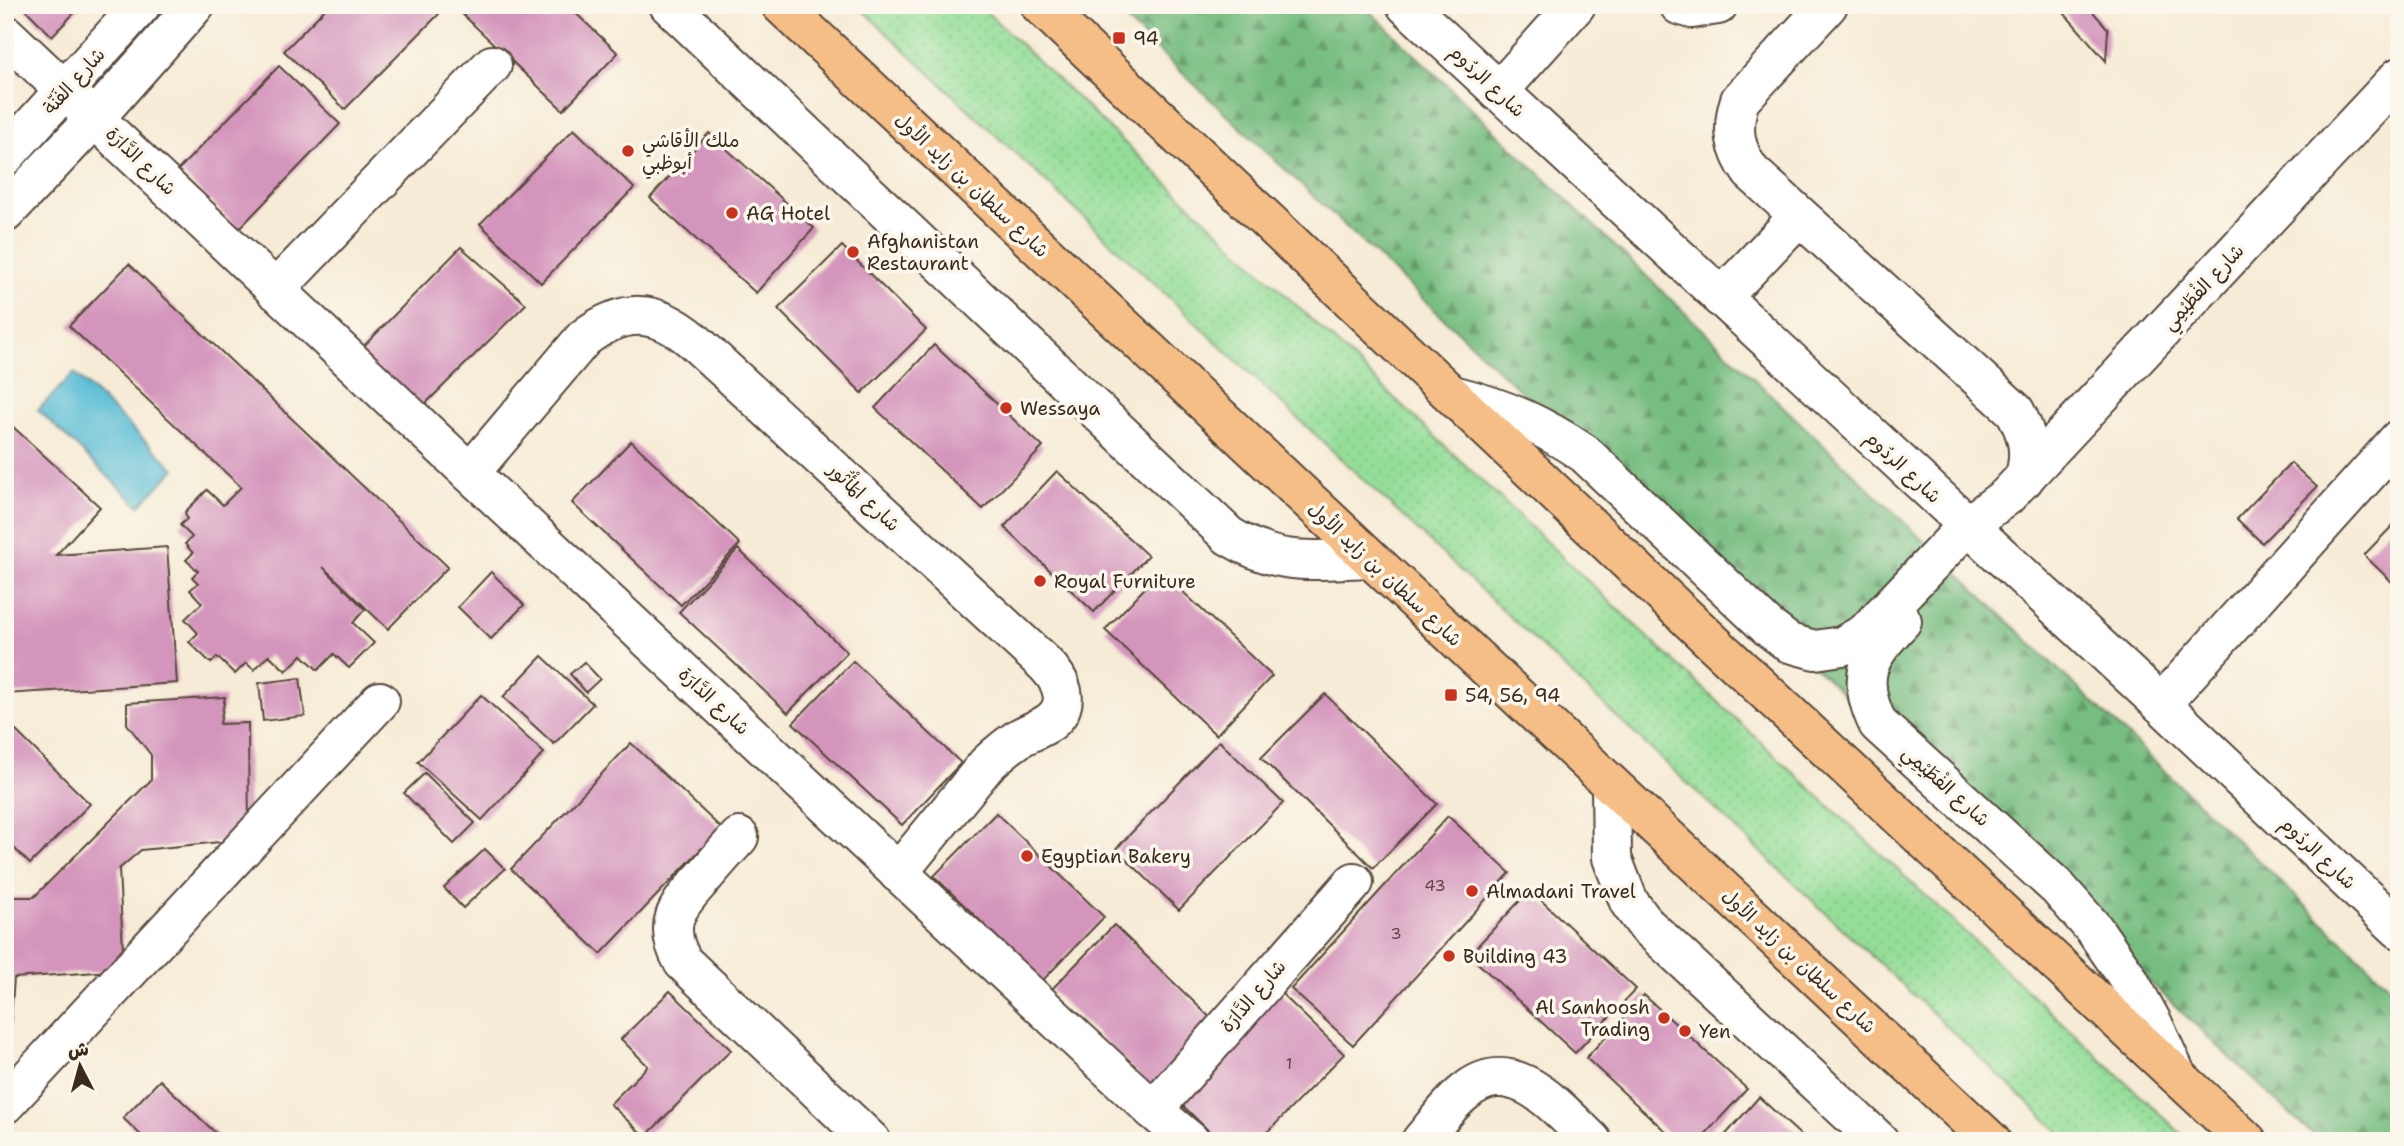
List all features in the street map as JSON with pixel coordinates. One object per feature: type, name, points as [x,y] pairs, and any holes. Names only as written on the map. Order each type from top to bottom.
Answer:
[{"type":"main road","name":"شارع سلطان بن زايد الأول","points":[[781,5],[1991,1141]]},
{"type":"main road","points":[[1040,5],[1721,650],[2247,1141]]},
{"type":"street","name":"شارع الفَنّة","points":[[5,156],[141,5]]},
{"type":"street","name":"شارع الفَنّة","points":[[5,213],[96,118],[195,5]]},
{"type":"street","points":[[669,5],[1229,536],[1252,550],[1276,558],[1368,558]]},
{"type":"street","name":"شارع الردُوم","points":[[1406,5],[2161,704],[2399,929]]},
{"type":"street","points":[[1498,92],[1576,5]]},
{"type":"street","points":[[1679,5],[1692,9],[1718,5]]},
{"type":"street","points":[[1828,5],[1740,100],[1735,117],[1737,148],[1751,172],[2015,411],[2024,428],[2029,447],[2029,463],[2016,487]]},
{"type":"street","name":"شارع الدَّارَة","points":[[5,34],[898,873],[1153,1110],[1190,1141]]},
{"type":"street","points":[[275,290],[492,65]]},
{"type":"street","name":"شارع الفْطَيْمِي","points":[[1453,396],[1488,404],[1521,416],[1553,432],[1585,454],[1768,627],[1789,643],[1815,650],[1842,646],[1865,633],[1974,532],[1996,519],[2016,487],[2399,77]]},
{"type":"street","points":[[1721,298],[1799,216]]},
{"type":"street","name":"شارع المَأْثُور","points":[[470,473],[584,338],[603,324],[627,316],[652,316],[675,325],[694,341],[1043,662],[1060,682],[1063,696],[1060,709],[1052,720],[1021,737],[987,764],[898,873]]},
{"type":"street","points":[[2161,704],[2399,439]]},
{"type":"street","name":"شارع الفْطَيْمِي","points":[[1974,532],[1879,645],[1870,663],[1866,684],[1869,705],[1878,724],[1893,739],[2058,888],[2094,929],[2126,975],[2147,1012],[2175,1074]]},
{"type":"street","points":[[5,1104],[380,701]]},
{"type":"street","points":[[1611,785],[1612,858],[1629,902],[1646,925],[1879,1141]]},
{"type":"street","points":[[739,837],[682,901],[673,923],[672,935],[676,950],[683,962],[871,1141]]},
{"type":"street","name":"شارع الدَّارَة","points":[[1153,1110],[1353,882]]},
{"type":"street","points":[[1421,1141],[1463,1093],[1476,1083],[1508,1078],[1537,1090],[1592,1141]]},
{"type":"green space","points":[[857,5],[979,5],[1577,571],[2189,1141],[2069,1141]]},
{"type":"green space","points":[[1110,5],[1363,5],[2399,995],[2399,1141],[2319,1141]]},
{"type":"water","points":[[74,373],[175,469],[139,506],[38,410]]},
{"type":"building","points":[[21,5],[82,5],[52,36]]},
{"type":"building","points":[[329,5],[429,5],[439,14],[345,109],[284,51]]},
{"type":"building","points":[[463,5],[567,5],[618,53],[563,110],[458,10]]},
{"type":"building","points":[[2057,5],[2087,5],[2108,29],[2106,61]]},
{"type":"building","points":[[279,66],[340,124],[239,229],[178,170]]},
{"type":"building","points":[[574,129],[634,188],[541,283],[480,224]]},
{"type":"building","name":"AG Hotel","points":[[709,133],[814,228],[756,293],[650,198]]},
{"type":"building","points":[[842,246],[926,330],[862,393],[778,309]]},
{"type":"building","points":[[461,247],[526,304],[418,411],[358,352]]},
{"type":"building","points":[[129,264],[448,567],[388,629],[323,567],[365,609],[353,623],[374,643],[349,668],[334,654],[318,670],[302,655],[286,671],[269,655],[254,670],[246,663],[235,674],[217,657],[211,663],[189,642],[198,633],[185,619],[202,603],[190,590],[198,583],[192,577],[198,571],[186,560],[193,553],[185,544],[192,537],[180,525],[187,519],[185,512],[207,490],[223,505],[241,487],[69,326]]},
{"type":"building","points":[[934,345],[1043,447],[983,509],[875,408]]},
{"type":"building","points":[[11,425],[100,507],[56,555],[167,547],[177,683],[5,694],[5,431]]},
{"type":"building","points":[[631,441],[740,544],[681,605],[572,503]]},
{"type":"building","points":[[2291,463],[2317,487],[2262,543],[2237,519]]},
{"type":"building","points":[[1057,471],[1148,556],[1094,612],[1004,527]]},
{"type":"building","points":[[2399,519],[2399,589],[2364,555]]},
{"type":"building","points":[[738,549],[847,652],[788,713],[679,612]]},
{"type":"building","points":[[1161,571],[1272,676],[1216,735],[1105,630]]},
{"type":"building","points":[[491,572],[524,605],[491,639],[458,607]]},
{"type":"building","points":[[542,656],[593,704],[554,744],[503,697]]},
{"type":"building","points":[[853,661],[961,763],[902,825],[793,723]]},
{"type":"building","points":[[584,662],[600,679],[586,692],[570,674]]},
{"type":"building","points":[[300,678],[305,716],[263,721],[259,683]]},
{"type":"building","points":[[1325,694],[1437,804],[1373,868],[1261,758]]},
{"type":"building","points":[[481,695],[544,753],[482,820],[418,762]]},
{"type":"building","points":[[225,697],[220,724],[248,723],[249,839],[141,850],[119,869],[124,970],[14,978],[5,1070],[5,897],[34,897],[151,780],[151,755],[127,724],[127,703]]},
{"type":"building","points":[[5,720],[90,804],[30,864],[5,839]]},
{"type":"building","points":[[1219,741],[1283,803],[1179,910],[1116,849]]},
{"type":"building","points":[[631,743],[721,828],[601,954],[511,869]]},
{"type":"building","points":[[425,773],[475,823],[454,844],[404,793]]},
{"type":"building","points":[[996,813],[1104,917],[1042,981],[934,876]]},
{"type":"building","points":[[1448,816],[1510,873],[1353,1045],[1291,989]]},
{"type":"building","points":[[485,849],[505,869],[463,908],[444,888]]},
{"type":"building","points":[[1530,890],[1636,989],[1575,1053],[1469,955]]},
{"type":"building","points":[[1114,925],[1223,1030],[1160,1096],[1051,990]]},
{"type":"building","points":[[670,991],[731,1050],[645,1137],[610,1104],[648,1066],[621,1039]]},
{"type":"building","points":[[1280,992],[1344,1054],[1259,1141],[1219,1141],[1177,1100]]},
{"type":"building","points":[[1644,995],[1747,1089],[1699,1141],[1676,1141],[1586,1058]]},
{"type":"building","points":[[160,1080],[224,1141],[147,1141],[123,1118]]},
{"type":"building","points":[[1759,1097],[1807,1141],[1720,1141]]},
{"type":"place","name":"94","points":[[1119,38]]},
{"type":"place","name":"ملك الأقاشي أبوظبي","points":[[628,151]]},
{"type":"place","name":"AG Hotel","points":[[732,213]]},
{"type":"place","name":"Afghanistan Restaurant","points":[[853,252]]},
{"type":"place","name":"Wessaya","points":[[1006,408]]},
{"type":"place","name":"Royal Furniture","points":[[1040,581]]},
{"type":"place","name":"54, 56, 94","points":[[1451,695]]},
{"type":"place","name":"Egyptian Bakery","points":[[1027,856]]},
{"type":"place","name":"Almadani Travel","points":[[1472,891]]},
{"type":"place","name":"Building 43","points":[[1449,956]]},
{"type":"place","name":"Al Sanhoosh Trading","points":[[1664,1018]]},
{"type":"place","name":"Yen","points":[[1685,1031]]}]
